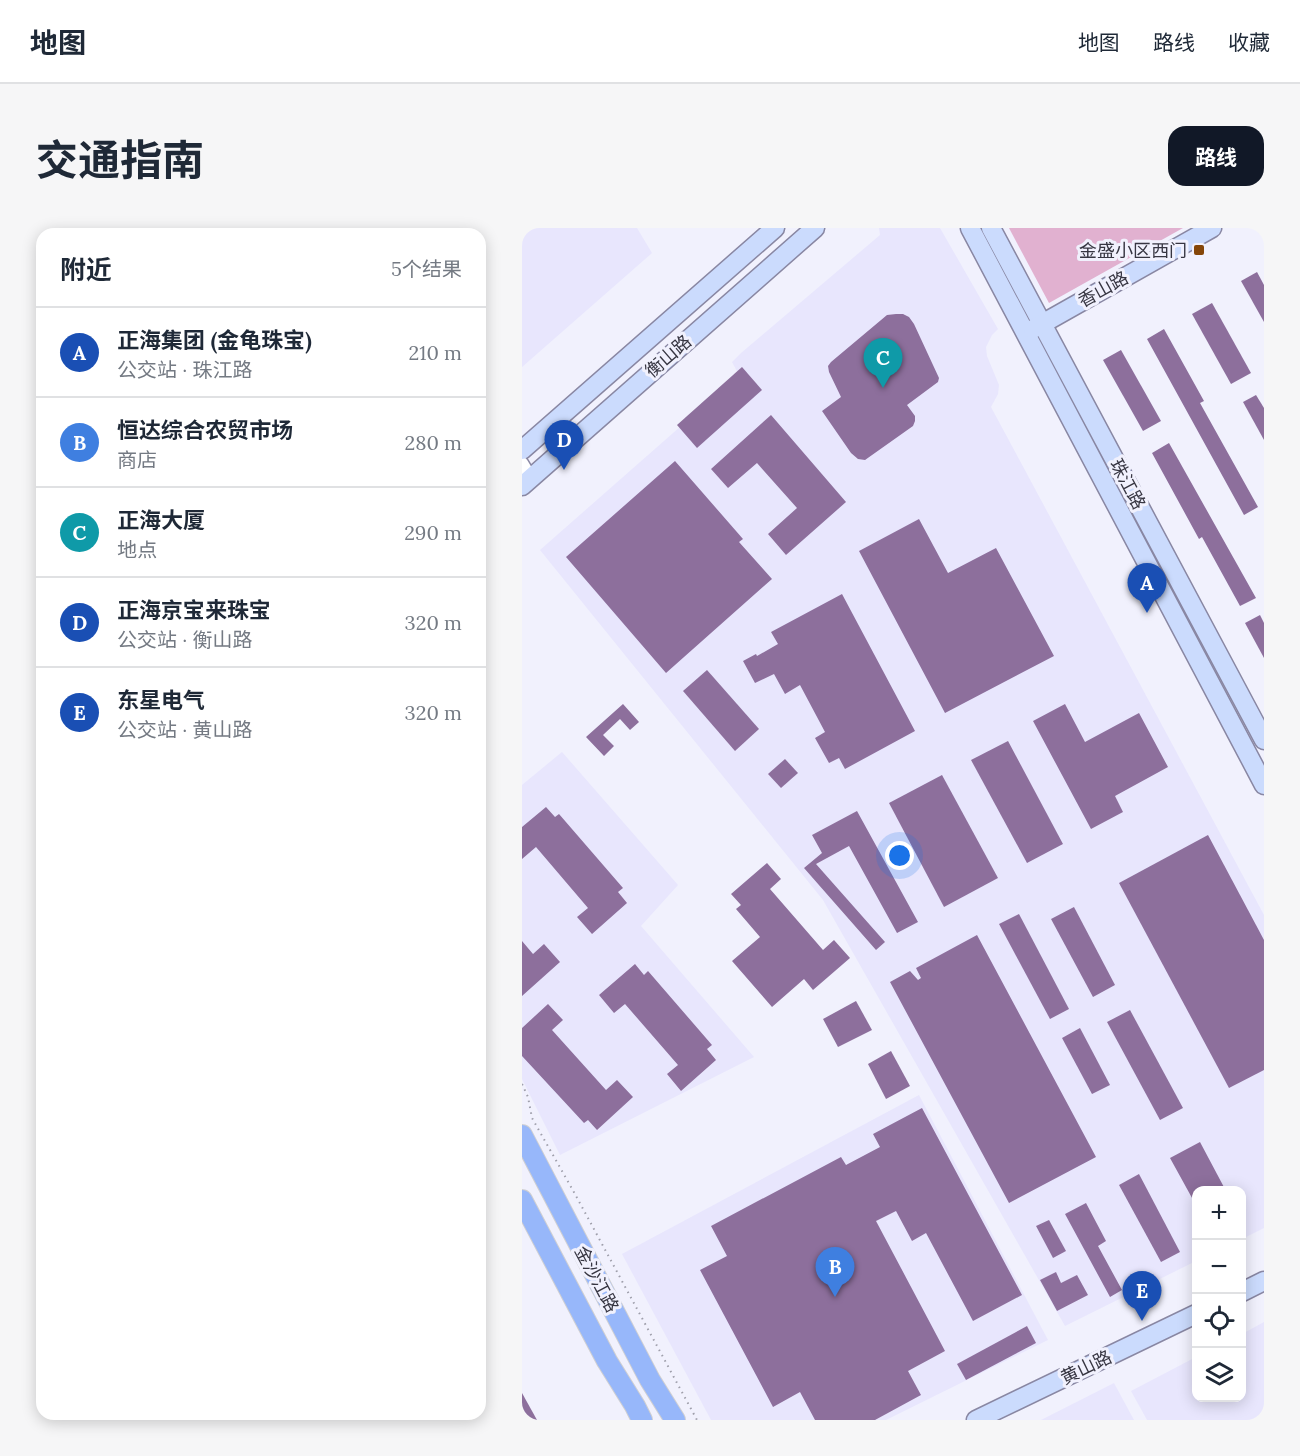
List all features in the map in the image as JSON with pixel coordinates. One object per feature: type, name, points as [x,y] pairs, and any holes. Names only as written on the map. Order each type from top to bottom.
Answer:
[{"type":"main road","name":"衡山路","points":[[522,450],[775,228]]},
{"type":"main road","name":"衡山路","points":[[525,476],[815,228]]},
{"type":"main road","points":[[970,228],[1264,784]]},
{"type":"main road","name":"珠江路","points":[[991,228],[1264,740]]},
{"type":"main road","name":"香山路","points":[[1026,332],[1212,228]]},
{"type":"main road","name":"金沙江路","points":[[522,1135],[650,1380],[675,1420]]},
{"type":"main road","name":"金沙江路","points":[[522,1200],[607,1361],[642,1420]]},
{"type":"main road","points":[[1246,1290],[1264,1281]]},
{"type":"main road","name":"黄山路","points":[[976,1420],[1192,1316]]},
{"type":"path","points":[[522,1084],[528,1097],[532,1118],[697,1420]]},
{"type":"shaded area","points":[[522,228],[637,228],[652,253],[522,367]]},
{"type":"shaded area","points":[[879,228],[940,228],[998,329],[986,347],[987,356],[999,385],[998,394],[991,407],[1264,915],[1264,1228],[1246,1237],[1246,1186],[1192,1186],[1192,1263],[1065,1326],[823,900],[540,550],[739,375],[732,362],[741,353],[880,235]]},
{"type":"shaded area","points":[[1009,228],[1183,228],[1049,303]]},
{"type":"shaded area","points":[[562,752],[678,885],[641,926],[754,1057],[560,1155],[522,1079],[522,785]]},
{"type":"shaded area","points":[[919,1095],[1048,1340],[886,1420],[711,1420],[622,1254]]},
{"type":"shaded area","points":[[1264,1322],[1264,1420],[1147,1420],[1131,1391],[1192,1359],[1192,1402],[1246,1402],[1246,1332]]},
{"type":"shaded area","points":[[1114,1383],[1134,1420],[1041,1420]]},
{"type":"building","points":[[1257,272],[1264,285],[1264,322],[1241,281]]},
{"type":"building","points":[[1212,303],[1251,373],[1231,384],[1192,314]]},
{"type":"building","points":[[903,314],[909,317],[914,324],[939,378],[938,382],[907,405],[915,416],[913,426],[865,460],[858,459],[851,453],[822,411],[841,397],[828,366],[887,315]]},
{"type":"building","points":[[1164,329],[1204,401],[1200,403],[1258,507],[1244,515],[1147,339]]},
{"type":"building","points":[[1121,350],[1161,421],[1143,431],[1103,360]]},
{"type":"building","points":[[742,367],[762,390],[697,448],[677,425]]},
{"type":"building","points":[[1256,395],[1264,408],[1264,440],[1243,402]]},
{"type":"building","points":[[771,415],[846,502],[786,555],[768,534],[797,508],[757,463],[728,488],[711,469]]},
{"type":"building","points":[[1169,443],[1256,598],[1240,606],[1202,537],[1199,539],[1152,453]]},
{"type":"building","points":[[675,461],[743,539],[739,542],[772,579],[666,673],[566,557]]},
{"type":"building","points":[[919,519],[948,573],[996,548],[1054,656],[945,713],[859,551]]},
{"type":"building","points":[[842,594],[915,731],[845,769],[839,758],[829,763],[815,738],[825,732],[800,685],[785,694],[774,674],[755,683],[743,661],[778,644],[771,632]]},
{"type":"building","points":[[1260,615],[1264,623],[1264,658],[1245,623]]},
{"type":"building","points":[[707,670],[759,729],[735,751],[683,691]]},
{"type":"building","points":[[623,704],[639,722],[630,730],[620,719],[603,735],[614,746],[604,756],[586,737]]},
{"type":"building","points":[[1065,704],[1085,742],[1139,713],[1168,767],[1115,796],[1123,812],[1091,829],[1033,721]]},
{"type":"building","points":[[1008,741],[1063,844],[1027,863],[971,760]]},
{"type":"building","points":[[785,759],[798,773],[781,788],[768,774]]},
{"type":"building","points":[[942,775],[998,878],[944,907],[889,803]]},
{"type":"building","points":[[546,807],[555,817],[559,814],[623,888],[618,892],[627,903],[592,934],[577,917],[588,908],[536,847],[522,859],[522,827]]},
{"type":"building","points":[[857,811],[918,922],[897,933],[849,846],[816,864],[885,942],[876,950],[804,868],[822,853],[812,835]]},
{"type":"building","points":[[1208,835],[1264,940],[1264,1070],[1229,1088],[1119,883]]},
{"type":"building","points":[[767,863],[781,879],[770,889],[823,950],[834,940],[850,958],[813,990],[804,979],[772,1007],[732,961],[760,937],[736,909],[741,905],[731,894]]},
{"type":"building","points":[[1074,907],[1115,985],[1093,997],[1051,919]]},
{"type":"building","points":[[1019,914],[1069,1009],[1050,1019],[999,924]]},
{"type":"building","points":[[977,935],[1096,1157],[1009,1203],[890,982],[910,971],[918,980],[921,978],[916,968]]},
{"type":"building","points":[[522,941],[533,954],[544,944],[560,962],[522,996]]},
{"type":"building","points":[[635,964],[644,975],[648,971],[712,1045],[707,1049],[716,1060],[681,1091],[667,1074],[678,1065],[625,1004],[614,1013],[599,995]]},
{"type":"building","points":[[856,1001],[872,1030],[838,1047],[823,1019]]},
{"type":"building","points":[[548,1004],[563,1020],[552,1030],[606,1090],[617,1080],[633,1097],[597,1130],[588,1120],[584,1123],[522,1056],[522,1028]]},
{"type":"building","points":[[1130,1010],[1183,1108],[1160,1120],[1107,1022]]},
{"type":"building","points":[[1080,1028],[1110,1085],[1092,1094],[1062,1038]]},
{"type":"building","points":[[891,1051],[910,1086],[886,1099],[868,1064]]},
{"type":"building","points":[[922,1108],[1022,1295],[973,1321],[926,1233],[912,1241],[896,1211],[876,1221],[945,1351],[908,1371],[921,1395],[875,1420],[815,1420],[800,1392],[773,1407],[700,1270],[727,1256],[711,1226],[841,1157],[846,1165],[880,1147],[873,1134]]},
{"type":"building","points":[[1200,1142],[1223,1186],[1192,1186],[1192,1198],[1170,1158]]},
{"type":"building","points":[[1139,1174],[1180,1252],[1161,1262],[1119,1185]]},
{"type":"building","points":[[1086,1203],[1106,1241],[1098,1246],[1122,1290],[1110,1297],[1065,1214]]},
{"type":"building","points":[[1049,1220],[1066,1251],[1053,1258],[1036,1226]]},
{"type":"building","points":[[1056,1272],[1061,1283],[1077,1275],[1088,1295],[1057,1311],[1040,1280]]},
{"type":"building","points":[[1027,1326],[1036,1343],[966,1380],[957,1364]]},
{"type":"building","points":[[522,1393],[537,1420],[522,1420]]},
{"type":"place","name":"金盛小区西门","points":[[1199,250]]},
{"type":"place","name":"正海大厦","points":[[883,388]]},
{"type":"place","name":"正海京宝来珠宝","points":[[564,470]]},
{"type":"place","name":"正海集团 (金龟珠宝)","points":[[1147,613]]},
{"type":"place","name":"恒达综合农贸市场","points":[[835,1297]]},
{"type":"place","name":"东星电气","points":[[1142,1321]]}]
